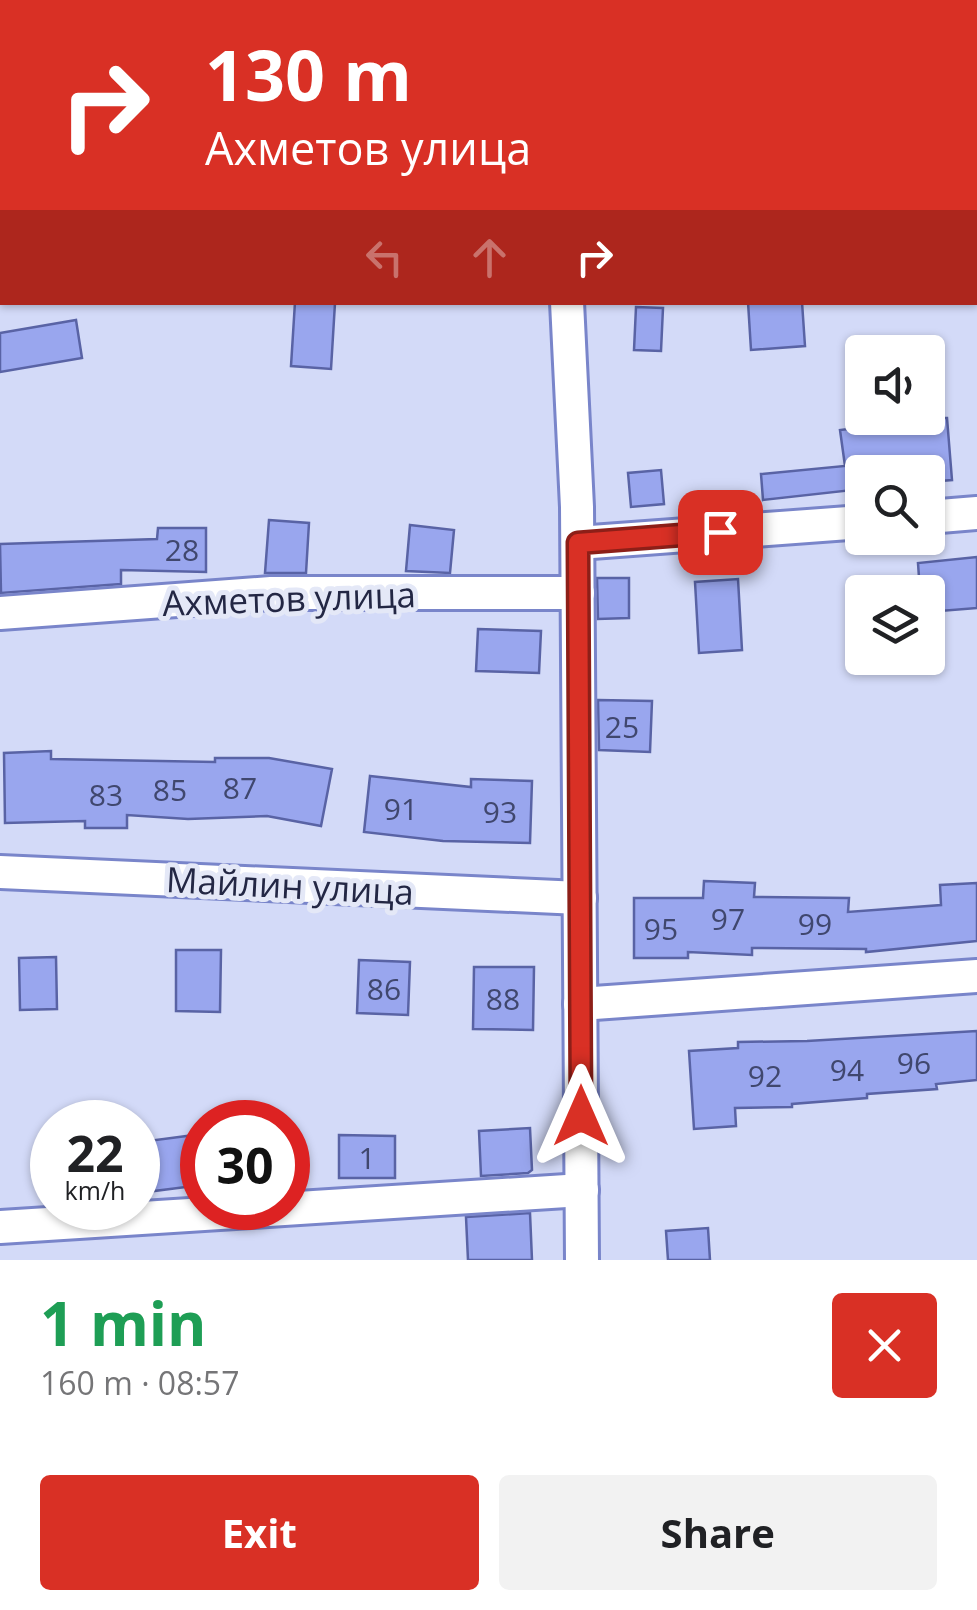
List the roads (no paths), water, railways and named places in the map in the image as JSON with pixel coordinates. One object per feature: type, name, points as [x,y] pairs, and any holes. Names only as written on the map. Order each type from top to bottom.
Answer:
[{"type":"street","points":[[567,305],[578,543],[582,1260]]},
{"type":"street","points":[[945,516],[977,513]]},
{"type":"street","points":[[578,543],[845,523]]},
{"type":"street","name":"Ахметов улица","points":[[0,613],[271,592],[578,593]]},
{"type":"street","name":"Майлин улица","points":[[0,872],[580,898]]},
{"type":"street","points":[[580,1004],[977,976]]},
{"type":"street","points":[[0,1227],[582,1190]]}]
